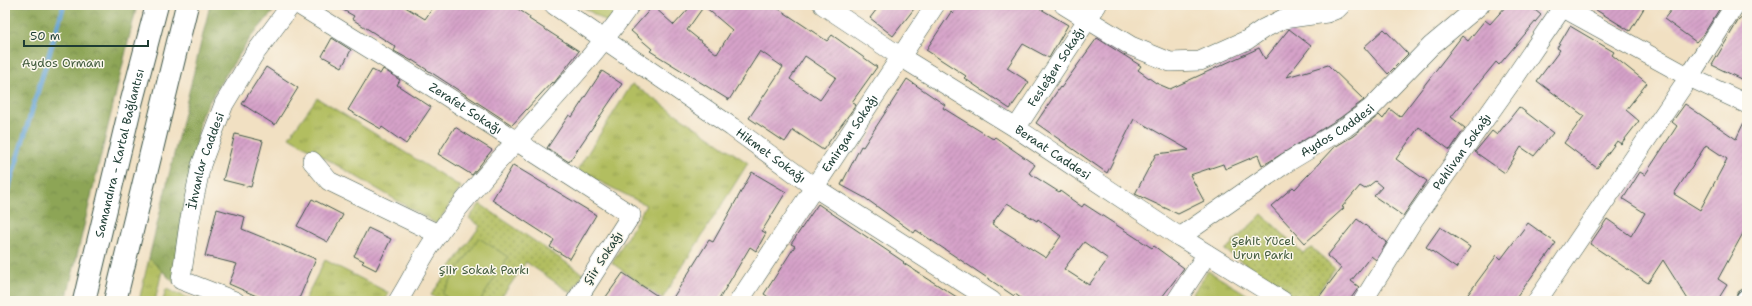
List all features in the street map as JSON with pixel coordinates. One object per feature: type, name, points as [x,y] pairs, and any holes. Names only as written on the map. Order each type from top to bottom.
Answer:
[{"type":"highway","name":"Samandıra - Kartal Bağlantısı","points":[[84,301],[131,104],[157,5]]},
{"type":"highway","points":[[115,301],[188,5]]},
{"type":"street","name":"İhvanlar Caddesi","points":[[235,301],[181,280],[189,222],[202,165],[224,104],[253,56],[291,5]]},
{"type":"street","name":"Zerafet Sokağı","points":[[299,5],[437,90],[515,142],[631,215]]},
{"type":"street","name":"Hikmet Sokağı","points":[[554,5],[732,126],[814,187],[992,301]]},
{"type":"street","points":[[398,301],[438,234],[515,142],[605,40],[630,5]]},
{"type":"street","name":"Beraat Caddesi","points":[[823,5],[901,57],[1016,128],[1207,254],[1282,301]]},
{"type":"street","name":"Emirgan Sokağı","points":[[743,300],[814,187],[935,5]]},
{"type":"street","points":[[1064,5],[1092,13],[1131,46],[1170,62],[1200,61],[1247,40],[1263,29],[1283,19],[1327,13],[1337,9],[1341,5]]},
{"type":"street","name":"Aydos Caddesi","points":[[1180,236],[1286,163],[1346,127],[1371,108],[1431,46],[1480,5]]},
{"type":"street","points":[[1537,301],[1689,77],[1735,5]]},
{"type":"street","points":[[1561,6],[1689,77],[1747,104]]},
{"type":"street","name":"Pehlivan Sokağı","points":[[1364,301],[1414,219],[1515,76],[1561,6]]},
{"type":"street","name":"Fesleğen Sokağı","points":[[1016,128],[1092,13]]},
{"type":"street","points":[[312,161],[329,181],[438,234]]},
{"type":"street","name":"Şiir Sokağı","points":[[576,301],[631,215]]},
{"type":"street","points":[[1176,301],[1207,254]]},
{"type":"green space","name":"Aydos Ormanı","points":[[5,5],[137,5],[66,301],[5,301]]},
{"type":"green space","points":[[210,5],[279,5],[251,37],[219,85],[201,116],[174,283],[149,258]]},
{"type":"green space","points":[[580,5],[621,5],[608,23]]},
{"type":"green space","points":[[632,84],[748,163],[662,299],[612,263],[646,205],[577,170]]},
{"type":"green space","points":[[317,98],[461,187],[437,224],[289,137]]},
{"type":"green space","name":"Şiir Sokak Parkı","points":[[480,204],[583,274],[571,293],[526,262],[499,301],[440,301],[431,295],[480,226],[469,218]]},
{"type":"green space","name":"Şehit Yücel Urun Parkı","points":[[1262,214],[1303,253],[1312,248],[1335,268],[1312,301],[1297,301],[1225,250]]},
{"type":"green space","points":[[479,238],[508,257],[480,301],[452,301],[442,294]]},
{"type":"green space","points":[[149,258],[162,271],[155,301],[139,301]]},
{"type":"green space","points":[[325,260],[389,293],[385,301],[304,301]]},
{"type":"green space","points":[[1208,271],[1258,301],[1188,301]]},
{"type":"green space","points":[[166,289],[196,301],[163,301]]},
{"type":"building","points":[[334,5],[402,5],[425,19],[435,5],[512,5],[530,17],[529,19],[579,51],[554,83],[552,82],[512,125],[412,60],[394,51],[396,47],[352,19],[354,16]]},
{"type":"building","points":[[692,5],[773,5],[827,41],[832,35],[877,67],[852,102],[856,105],[823,150],[793,130],[785,142],[749,118],[783,67],[760,51],[729,100],[650,51],[652,49],[631,31],[653,6],[674,25]],"holes":[[[704,6],[732,30],[717,54],[687,30]],[[805,56],[836,77],[820,100],[790,79]]]},
{"type":"building","points":[[880,5],[917,5],[893,36],[870,18]]},
{"type":"building","points":[[958,5],[1034,5],[1068,25],[1049,58],[1023,44],[1007,68],[1029,82],[1010,109],[964,78],[966,76],[926,50],[951,12],[953,14]]},
{"type":"building","points":[[1507,5],[1529,5],[1541,15],[1499,65],[1496,62],[1451,117],[1465,128],[1450,150],[1419,127],[1396,159],[1427,181],[1403,216],[1374,196],[1382,187],[1375,181],[1365,189],[1360,186],[1342,207],[1344,208],[1305,243],[1271,206],[1293,187],[1295,189],[1333,148],[1353,136],[1379,115],[1383,119],[1390,109],[1400,117],[1462,36],[1468,41],[1485,20],[1490,24]]},
{"type":"building","points":[[1588,5],[1646,5],[1630,31]]},
{"type":"building","points":[[1675,5],[1715,5],[1720,8],[1705,32],[1696,42],[1664,19]]},
{"type":"building","points":[[1747,13],[1747,82],[1712,65],[1738,21]]},
{"type":"building","points":[[1570,26],[1614,52],[1612,55],[1647,83],[1626,110],[1639,121],[1621,144],[1617,141],[1597,168],[1564,143],[1584,116],[1537,81],[1560,50],[1557,48]]},
{"type":"building","points":[[1289,29],[1311,46],[1287,77],[1328,65],[1364,100],[1340,118],[1267,163],[1262,165],[1258,155],[1225,169],[1223,164],[1190,175],[1204,201],[1178,214],[1135,194],[1156,154],[1189,150],[1134,119],[1107,173],[1036,123],[1060,87],[1061,88],[1097,38],[1141,66],[1138,70],[1156,83],[1170,89],[1259,48],[1265,59]]},
{"type":"building","points":[[1384,29],[1408,54],[1388,74],[1364,47]]},
{"type":"building","points":[[332,38],[351,50],[342,67],[322,56]]},
{"type":"building","points":[[266,67],[298,88],[275,125],[242,104]]},
{"type":"building","points":[[383,69],[400,80],[397,85],[431,107],[406,144],[382,127],[381,129],[348,110],[372,70],[380,74]]},
{"type":"building","points":[[602,71],[622,84],[569,162],[547,148],[569,115],[572,117]]},
{"type":"building","points":[[907,79],[945,105],[943,108],[993,139],[995,137],[1035,165],[1029,173],[1059,192],[1060,191],[1082,207],[1084,204],[1152,248],[1154,246],[1184,268],[1159,301],[1025,301],[1015,294],[1014,296],[916,230],[914,233],[865,198],[841,185],[861,146],[863,147]],"holes":[[[1007,203],[1037,221],[1038,219],[1061,236],[1046,258],[992,224]],[[1084,242],[1108,259],[1089,285],[1064,269]]]},
{"type":"building","points":[[1685,104],[1736,139],[1747,116],[1747,226],[1718,279],[1727,285],[1717,301],[1689,301],[1663,260],[1648,283],[1590,244],[1607,219],[1631,236],[1645,213],[1623,199],[1640,172],[1645,175],[1677,126],[1672,122]],"holes":[[[1706,145],[1727,159],[1700,210],[1674,194]]]},
{"type":"building","points":[[1519,107],[1553,133],[1534,156],[1521,147],[1505,173],[1475,152],[1492,131],[1497,135]]},
{"type":"building","points":[[455,127],[492,150],[472,175],[438,154]]},
{"type":"building","points":[[235,134],[263,141],[251,187],[223,180]]},
{"type":"building","points":[[513,165],[596,215],[570,259],[550,247],[554,240],[492,200]]},
{"type":"building","points":[[752,172],[786,192],[762,231],[766,233],[756,251],[750,247],[718,301],[671,301],[709,240],[713,242]]},
{"type":"building","points":[[312,199],[343,215],[328,242],[297,226]]},
{"type":"building","points":[[818,204],[904,262],[903,263],[963,301],[774,301],[764,294],[795,246],[791,244]]},
{"type":"building","points":[[217,209],[245,217],[242,229],[316,259],[298,301],[268,301],[229,284],[237,264],[205,256]]},
{"type":"building","points":[[1357,219],[1387,242],[1376,260],[1371,256],[1351,281],[1359,287],[1349,301],[1316,301],[1341,268],[1327,256]]},
{"type":"building","points":[[1528,223],[1556,243],[1514,301],[1463,301],[1497,255],[1501,259]]},
{"type":"building","points":[[1440,227],[1470,247],[1456,268],[1426,247]]},
{"type":"building","points":[[368,228],[391,239],[376,270],[362,263],[364,261],[354,256]]},
{"type":"building","points":[[623,273],[665,301],[603,301]]},
{"type":"waterway","points":[[5,199],[64,5]]}]
